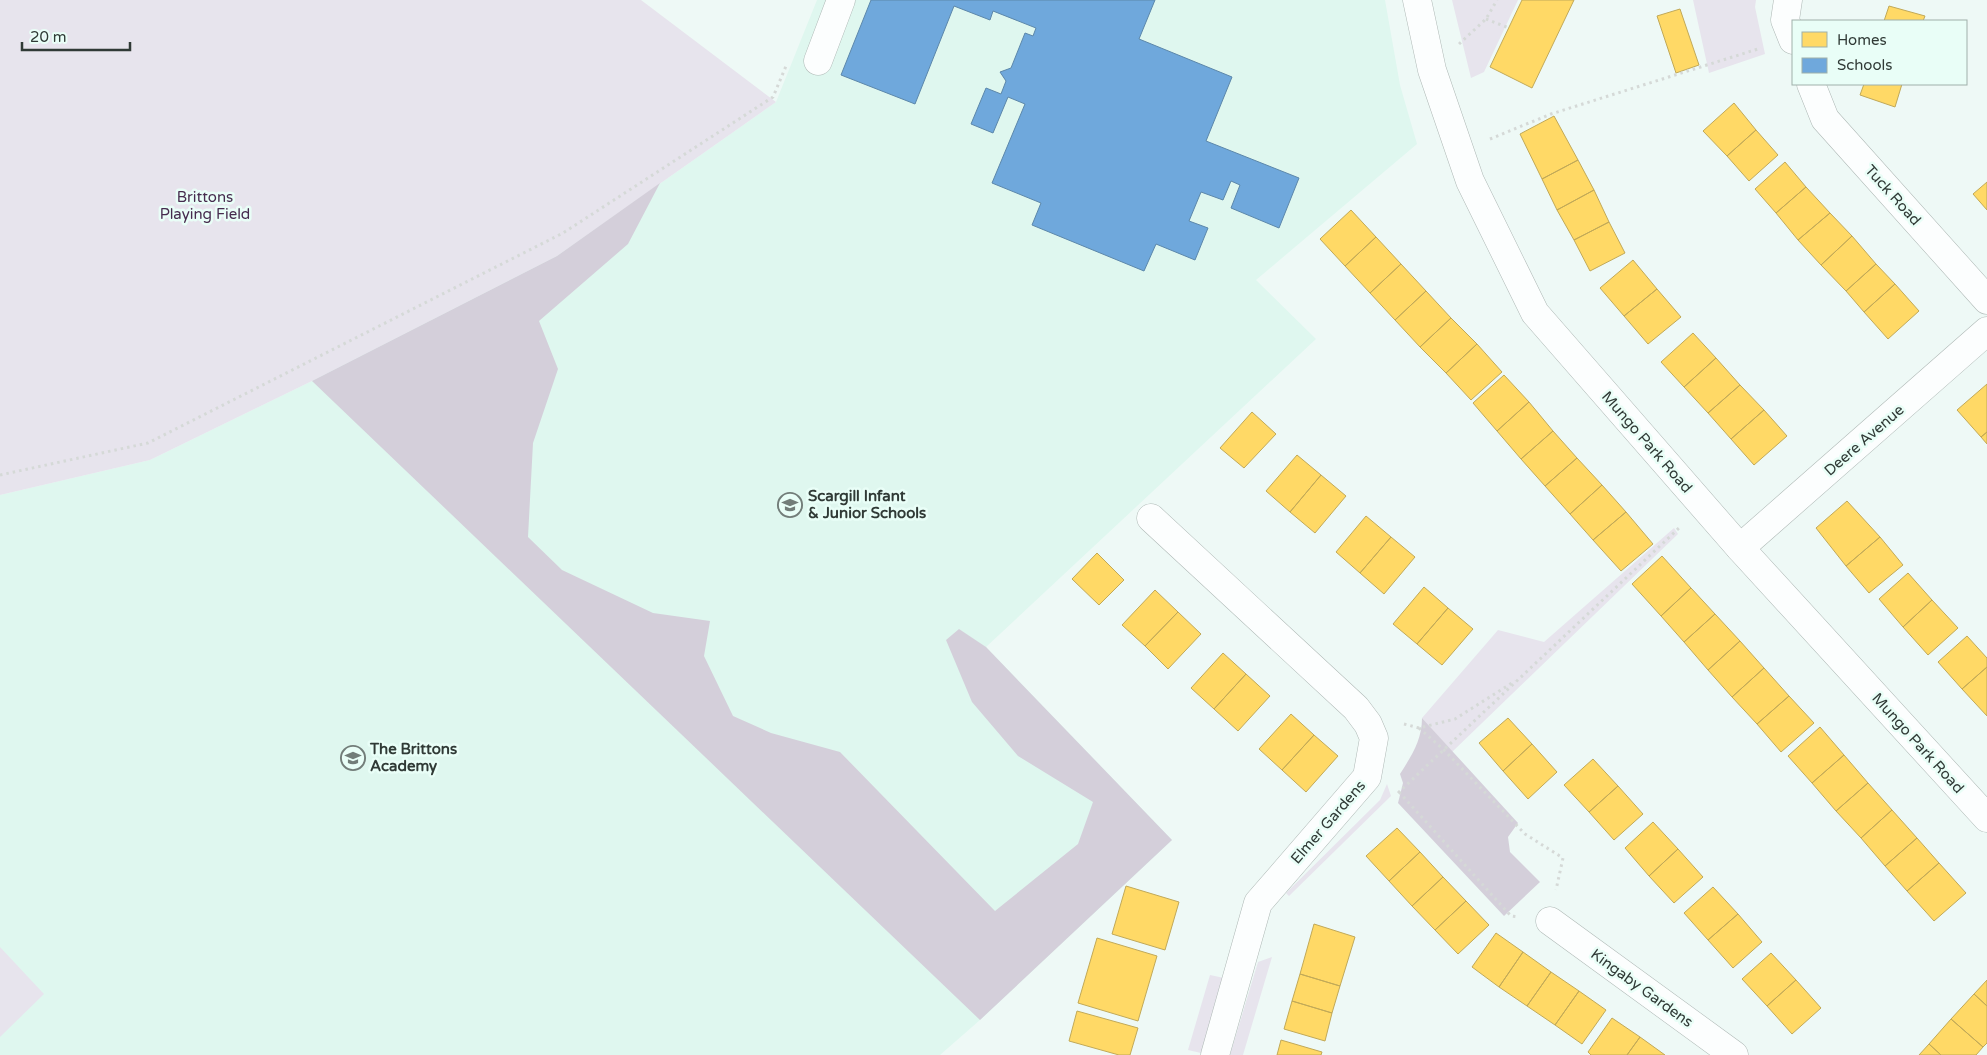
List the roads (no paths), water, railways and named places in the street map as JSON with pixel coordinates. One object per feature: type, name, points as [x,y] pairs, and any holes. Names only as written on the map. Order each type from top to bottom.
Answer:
[{"type":"street","points":[[818,61],[841,0]]},
{"type":"street","name":"Mungo Park Road","points":[[1417,0],[1432,70],[1470,181],[1535,313],[1740,548],[1987,818]]},
{"type":"street","points":[[1788,0],[1785,20],[1792,37]]},
{"type":"street","name":"Tuck Road","points":[[1811,85],[1825,119],[1987,300]]},
{"type":"street","name":"Deere Avenue","points":[[1740,548],[1987,331]]},
{"type":"street","name":"Elmer Gardens","points":[[1152,518],[1356,708],[1368,724],[1374,738],[1367,777],[1258,903],[1215,1055]]},
{"type":"street","name":"Kingaby Gardens","points":[[1550,921],[1734,1055]]},
{"type":"place","name":"Scargill Infant & Junior Schools","points":[[790,505]]},
{"type":"place","name":"The Brittons Academy","points":[[353,758]]},
{"type":"park label","name":"Brittons Playing Field","points":[[205,206]]}]
